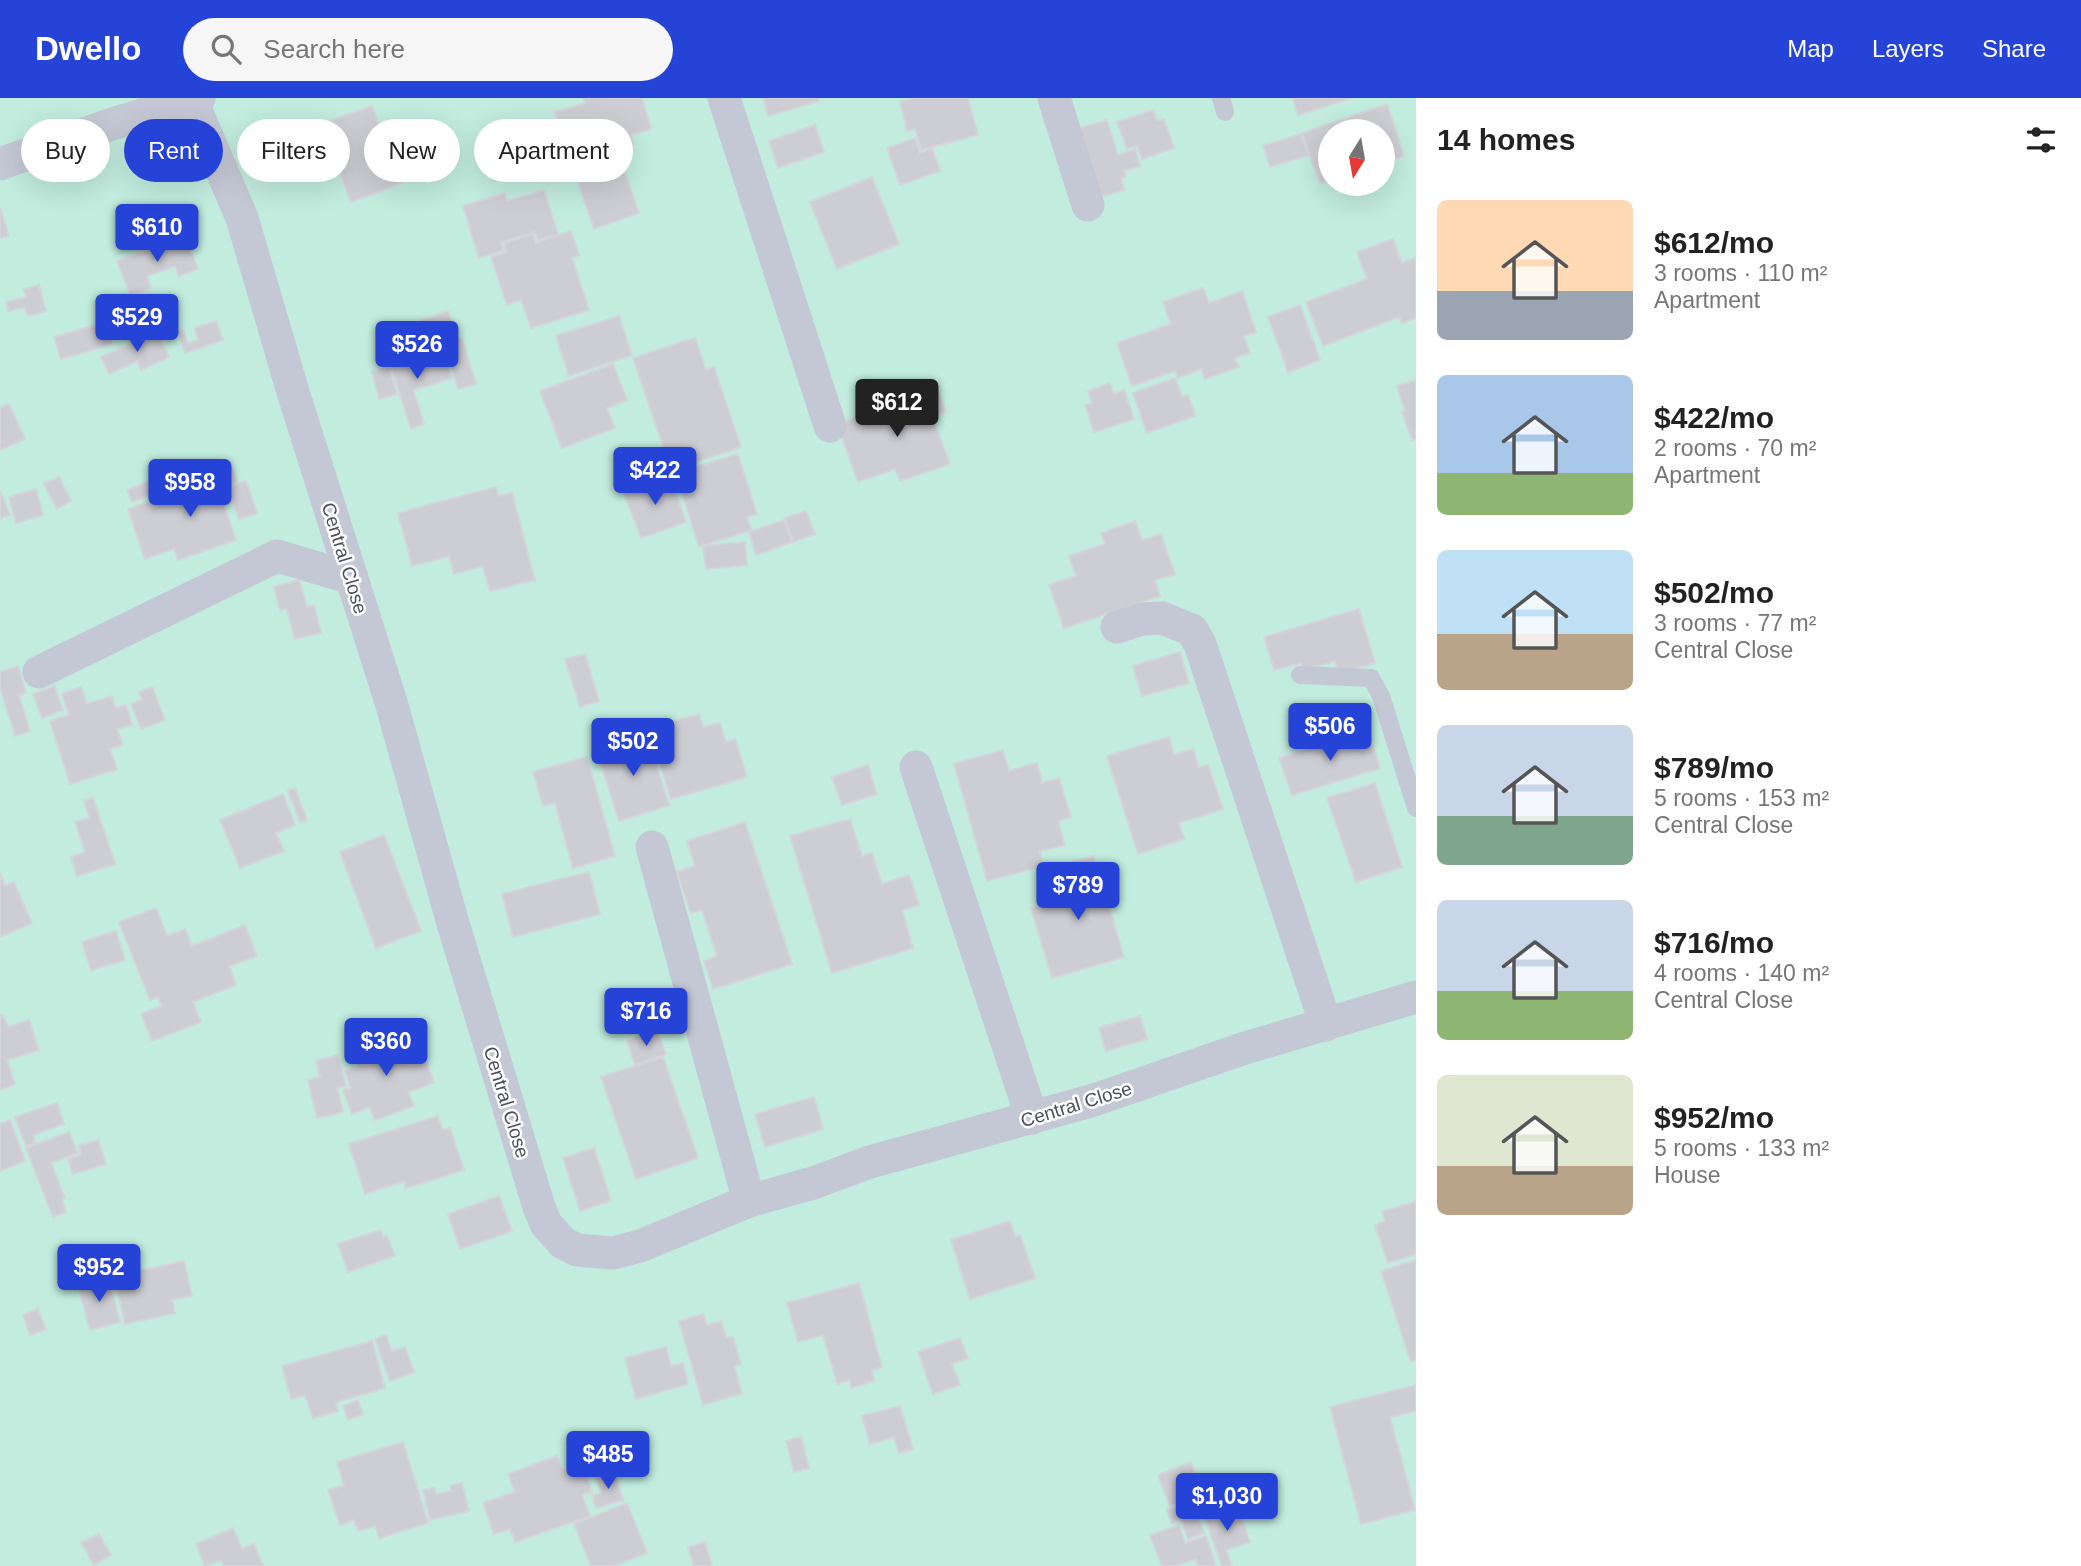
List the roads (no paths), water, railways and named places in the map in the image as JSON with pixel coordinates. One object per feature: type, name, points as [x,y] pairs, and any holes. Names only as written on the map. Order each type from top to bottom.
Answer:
[{"type":"street","points":[[724,98],[830,426]]},
{"type":"street","points":[[1054,98],[1088,205]]},
{"type":"street","points":[[0,164],[109,125],[195,99]]},
{"type":"street","name":"Central Close","points":[[195,99],[242,218],[293,391],[391,702],[480,1017],[546,1224],[563,1243],[577,1250],[613,1253],[640,1246],[749,1201],[870,1163],[1094,1100],[1239,1050],[1416,997]]},
{"type":"street","points":[[39,672],[277,556],[352,578]]},
{"type":"street","points":[[1117,627],[1142,619],[1162,618],[1192,630],[1200,644],[1326,1026]]},
{"type":"street","points":[[916,767],[1032,1118]]},
{"type":"street","points":[[652,847],[749,1201]]},
{"type":"lane","points":[[1300,674],[1371,678],[1381,696],[1416,808]]}]
